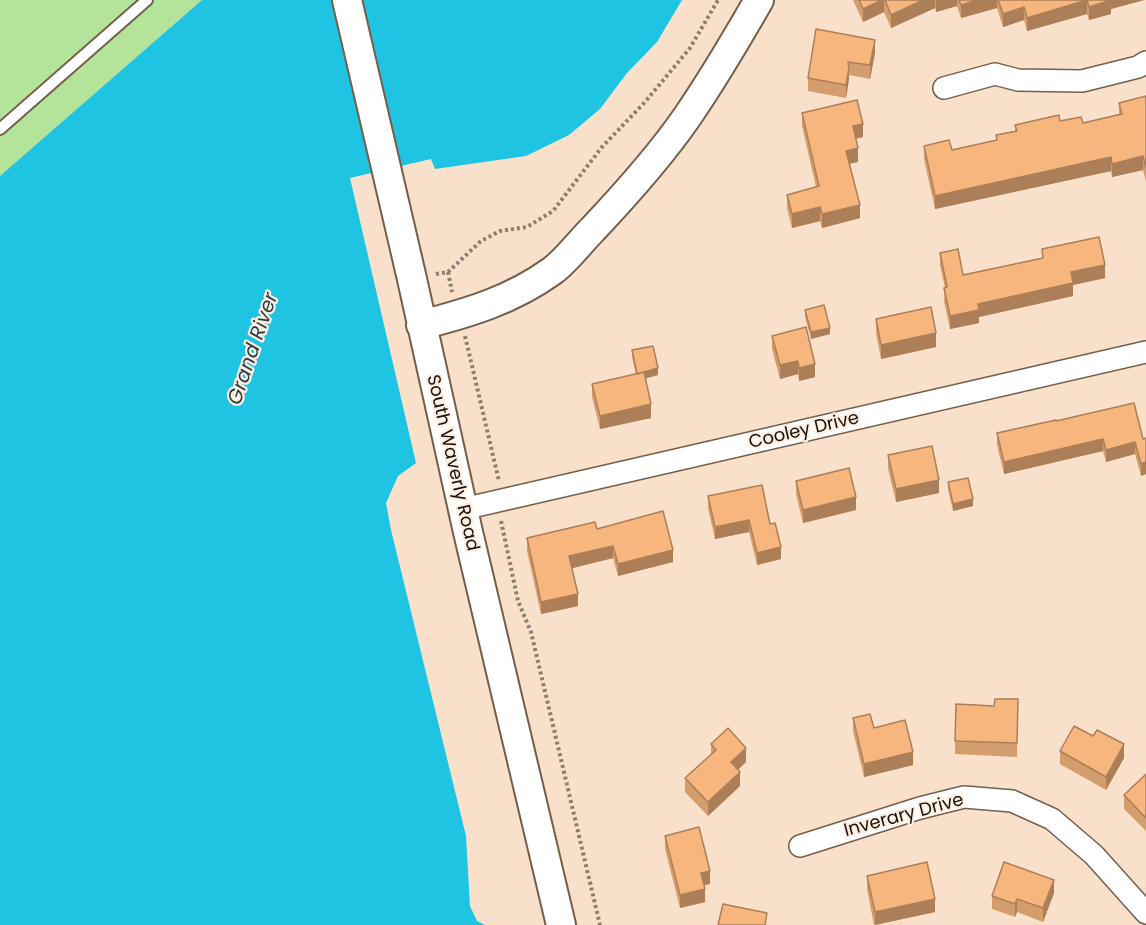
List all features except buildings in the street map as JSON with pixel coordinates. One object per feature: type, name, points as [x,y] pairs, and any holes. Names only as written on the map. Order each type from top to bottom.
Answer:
[{"type":"main road","name":"South Waverly Road","points":[[347,0],[561,925]]},
{"type":"main road","points":[[421,325],[489,306],[515,294],[553,271],[629,190],[686,118],[726,57],[759,0]]},
{"type":"street","points":[[944,88],[995,74],[1018,80],[1082,81],[1138,67],[1146,62]]},
{"type":"street","name":"Cooley Drive","points":[[463,509],[1146,352]]},
{"type":"street","name":"Inverary Drive","points":[[800,846],[920,808],[964,797],[1012,801],[1052,819],[1094,855],[1146,913]]},
{"type":"lane","points":[[0,129],[147,0]]},
{"type":"path","points":[[410,269],[448,272],[481,241],[500,231],[527,227],[553,211],[602,147],[645,102],[690,48],[718,0]]},
{"type":"path","points":[[448,272],[500,484],[501,521],[518,601],[531,632],[600,925]]},
{"type":"green space","points":[[0,0],[202,0],[0,176]]},
{"type":"water","name":"Grand River","points":[[202,0],[682,0],[657,42],[627,73],[600,109],[569,135],[526,156],[435,169],[431,159],[350,178],[416,463],[398,476],[386,503],[466,836],[470,906],[477,921],[485,925],[0,925],[0,176]]}]
